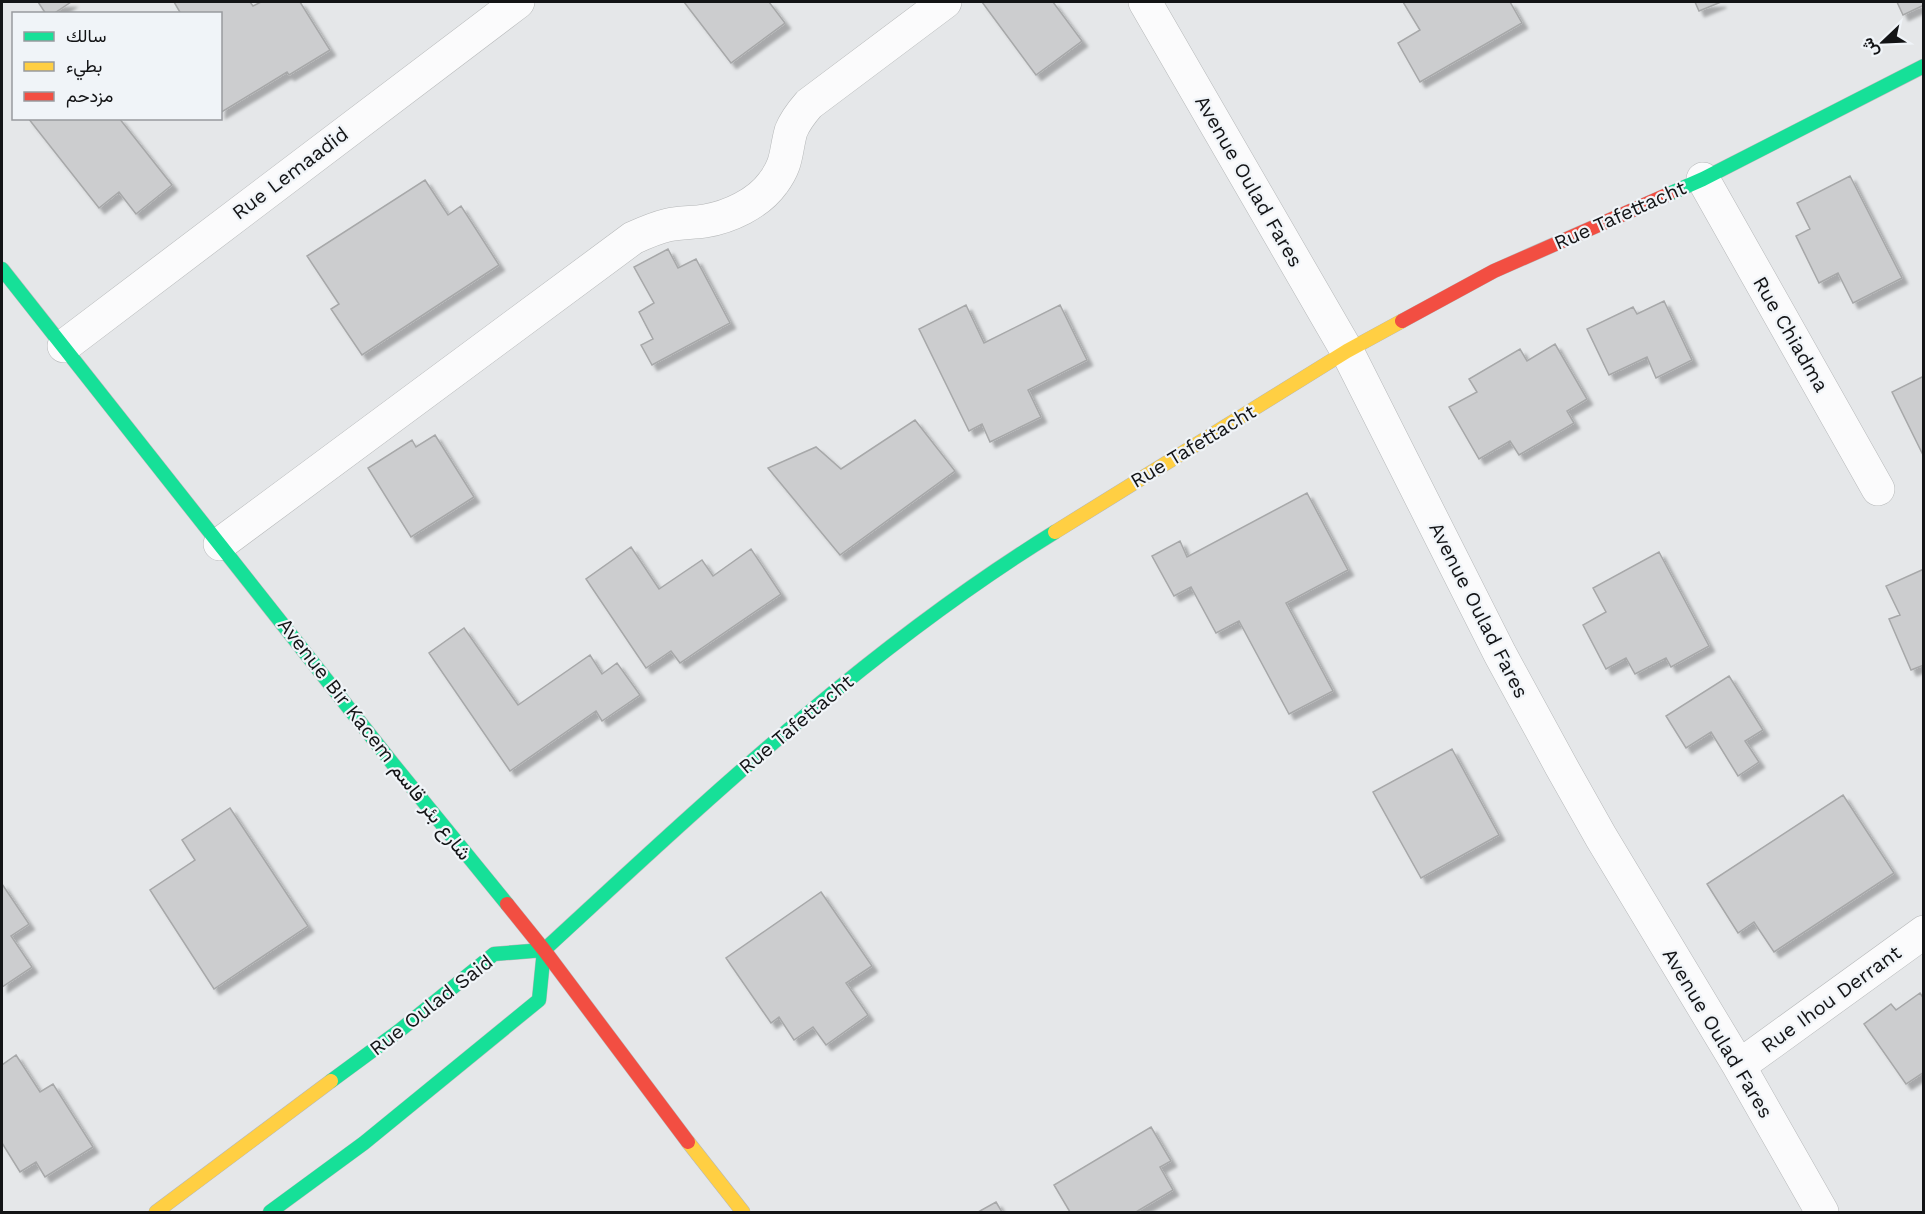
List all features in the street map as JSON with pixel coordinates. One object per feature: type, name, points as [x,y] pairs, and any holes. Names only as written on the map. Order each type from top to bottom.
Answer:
[{"type":"street","name":"Rue Lemaadid","points":[[64,346],[518,2]]},
{"type":"street","points":[[220,543],[633,238],[666,225],[718,218],[734,212],[761,195],[771,186],[786,162],[791,132],[798,117],[809,104],[945,2]]},
{"type":"street","name":"Avenue Oulad Fares","points":[[1145,2],[1347,351],[1500,654],[1561,766],[1606,846],[1739,1066],[1822,1212]]},
{"type":"street","name":"Rue Tafettacht","points":[[544,950],[724,784],[830,695],[923,621],[981,579],[1049,535],[1347,351],[1494,271],[1703,179],[1923,66]]},
{"type":"street","name":"Rue Chiadma","points":[[1703,179],[1878,489]]},
{"type":"street","name":"Avenue Bir Kacem شارع بئر قاسم","points":[[2,268],[393,764],[544,950],[652,1096],[743,1212]]},
{"type":"street","name":"Rue Ihou Derrant","points":[[1739,1066],[1923,932]]},
{"type":"street","points":[[270,1212],[364,1143],[539,1000],[544,950]]},
{"type":"street","name":"Rue Oulad Said","points":[[156,1212],[399,1031],[494,954],[544,950]]},
{"type":"building","points":[[38,2],[71,2],[56,12],[45,12]]},
{"type":"building","points":[[174,2],[250,2],[253,6],[261,2],[300,2],[330,50],[289,75],[287,72],[222,112],[222,12],[180,12]]},
{"type":"building","points":[[684,2],[769,2],[785,23],[731,63]]},
{"type":"building","points":[[982,2],[1053,2],[1082,41],[1036,75]]},
{"type":"building","points":[[1403,2],[1510,2],[1522,23],[1420,82],[1398,43],[1420,30]]},
{"type":"building","points":[[1695,2],[1721,2],[1699,11]]},
{"type":"building","points":[[1897,2],[1924,2],[1924,5],[1903,15]]},
{"type":"building","points":[[30,120],[121,120],[172,185],[136,214],[119,192],[99,208]]},
{"type":"building","points":[[1850,176],[1902,278],[1853,303],[1838,273],[1819,283],[1796,236],[1810,229],[1797,203]]},
{"type":"building","points":[[425,180],[448,215],[461,206],[499,265],[362,355],[331,309],[339,304],[307,256]]},
{"type":"building","points":[[668,249],[678,268],[696,259],[730,323],[652,365],[641,345],[653,339],[639,312],[654,303],[634,267]]},
{"type":"building","points":[[1664,301],[1692,360],[1656,378],[1647,357],[1609,375],[1587,329],[1633,307],[1637,314]]},
{"type":"building","points":[[966,305],[984,343],[1060,305],[1087,360],[1028,390],[1041,417],[990,442],[982,424],[969,431],[919,329]]},
{"type":"building","points":[[1555,344],[1587,399],[1567,411],[1574,423],[1519,455],[1510,441],[1479,459],[1449,407],[1477,392],[1469,379],[1520,349],[1527,361]]},
{"type":"building","points":[[1924,376],[1924,457],[1892,392]]},
{"type":"building","points":[[915,420],[955,471],[840,555],[768,468],[816,447],[841,469]]},
{"type":"building","points":[[435,435],[474,497],[411,537],[368,468],[412,440],[416,447]]},
{"type":"building","points":[[1307,493],[1348,570],[1286,603],[1333,691],[1289,714],[1239,621],[1216,633],[1191,587],[1174,596],[1152,556],[1180,541],[1187,557]]},
{"type":"building","points":[[631,547],[659,589],[702,560],[713,576],[751,549],[781,594],[680,663],[671,651],[646,668],[586,579]]},
{"type":"building","points":[[1659,552],[1709,646],[1671,667],[1666,658],[1635,674],[1626,658],[1606,669],[1583,625],[1606,612],[1593,588]]},
{"type":"building","points":[[1924,569],[1924,665],[1911,670],[1889,619],[1900,615],[1886,586]]},
{"type":"building","points":[[464,628],[518,705],[590,655],[602,674],[617,663],[640,695],[602,721],[596,711],[510,771],[429,653]]},
{"type":"building","points":[[1729,676],[1763,730],[1745,741],[1759,762],[1738,776],[1711,732],[1686,748],[1666,716]]},
{"type":"building","points":[[1452,749],[1499,835],[1421,878],[1373,792]]},
{"type":"building","points":[[1843,795],[1894,873],[1774,952],[1754,922],[1738,933],[1707,884]]},
{"type":"building","points":[[230,808],[308,926],[214,989],[150,890],[195,860],[182,840]]},
{"type":"building","points":[[2,884],[29,924],[11,936],[32,967],[2,987]]},
{"type":"building","points":[[821,892],[872,966],[846,983],[868,1015],[826,1045],[813,1027],[794,1040],[779,1017],[771,1023],[726,958]]},
{"type":"building","points":[[1920,993],[1924,999],[1924,1072],[1906,1084],[1864,1024],[1891,1004],[1896,1010]]},
{"type":"building","points":[[16,1055],[40,1092],[53,1084],[93,1147],[45,1177],[36,1162],[20,1172],[2,1143],[2,1065]]},
{"type":"building","points":[[1151,1127],[1171,1161],[1160,1167],[1173,1190],[1136,1212],[1070,1212],[1054,1185]]},
{"type":"building","points":[[996,1202],[1002,1212],[978,1212]]},
{"type":"traffic: fast","points":[[1669,194],[1703,179],[1924,66]]},
{"type":"traffic: fast","points":[[2,269],[393,764],[507,904]]},
{"type":"traffic: fast","points":[[544,950],[727,783],[853,676],[986,577],[1055,532]]},
{"type":"traffic: fast","points":[[331,1081],[399,1031],[494,954],[544,950]]},
{"type":"traffic: fast","points":[[270,1212],[364,1143],[539,1000],[544,950]]},
{"type":"traffic: slow","points":[[1055,532],[1347,351],[1402,321]]},
{"type":"traffic: slow","points":[[156,1212],[331,1081]]},
{"type":"traffic: slow","points":[[688,1142],[743,1212]]},
{"type":"traffic: jam","points":[[1402,321],[1494,271],[1669,194]]},
{"type":"traffic: jam","points":[[507,904],[688,1142]]}]
